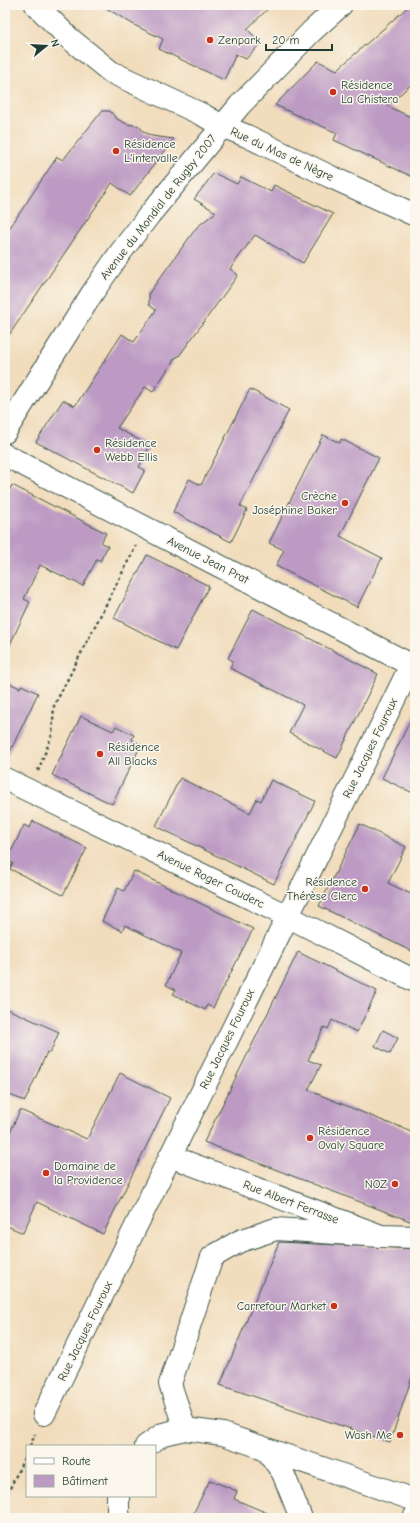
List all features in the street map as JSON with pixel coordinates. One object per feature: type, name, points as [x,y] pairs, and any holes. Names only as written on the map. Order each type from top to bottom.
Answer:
[{"type":"street","name":"Rue du Mas de Nègre","points":[[36,5],[69,38],[111,72],[222,126],[247,136],[331,177],[415,215]]},
{"type":"street","name":"Avenue du Mondial de Rugby 2007","points":[[5,432],[89,299],[120,253],[150,214],[222,126],[312,31],[340,5]]},
{"type":"street","name":"Avenue Jean Prat","points":[[5,455],[413,666]]},
{"type":"street","name":"Rue Jacques Fouroux","points":[[44,1414],[287,916],[413,666]]},
{"type":"street","name":"Avenue Roger Couderc","points":[[5,779],[287,916],[415,981]]},
{"type":"street","name":"Rue Albert Ferrasse","points":[[170,1156],[381,1236],[415,1237]]},
{"type":"street","points":[[185,1429],[170,1384],[212,1257],[240,1241],[276,1229],[381,1236]]},
{"type":"street","points":[[147,1445],[163,1434],[185,1429],[223,1434],[415,1500]]},
{"type":"street","points":[[266,1449],[284,1473],[301,1518]]},
{"type":"street","points":[[118,1497],[119,1518]]},
{"type":"path","points":[[40,768],[52,735],[54,706],[135,549]]},
{"type":"path","points":[[5,1500],[26,1454]]},
{"type":"building","name":"Zenpark","points":[[101,5],[272,5],[247,29],[261,43],[246,59],[236,54],[224,80],[159,49],[163,39],[136,26]]},
{"type":"building","name":"Résidence La Chistera","points":[[410,5],[415,5],[415,81],[387,106],[415,119],[415,178],[334,140],[337,133],[275,105],[318,61],[337,70]]},
{"type":"building","points":[[102,111],[110,111],[117,119],[127,124],[139,126],[144,132],[152,136],[174,139],[130,196],[112,183],[5,341],[5,235],[57,157],[63,160]]},
{"type":"building","points":[[214,173],[237,184],[241,177],[271,192],[274,185],[333,214],[303,263],[255,235],[230,269],[238,275],[179,356],[175,358],[153,392],[145,387],[117,428],[150,446],[139,467],[145,470],[133,493],[36,442],[63,400],[75,406],[122,334],[134,342],[156,310],[149,305],[149,293],[197,227],[216,212],[194,199]]},
{"type":"building","points":[[250,389],[289,410],[240,506],[247,510],[231,542],[173,512],[189,479],[201,485]]},
{"type":"building","points":[[323,435],[340,443],[341,439],[379,458],[340,536],[382,558],[357,607],[276,566],[284,550],[269,543]]},
{"type":"building","points":[[12,485],[106,533],[101,543],[108,546],[100,561],[97,559],[83,586],[40,565],[24,599],[30,602],[5,655],[5,499]]},
{"type":"building","points":[[147,555],[209,586],[176,650],[114,618]]},
{"type":"building","points":[[253,609],[378,674],[337,758],[289,733],[303,705],[230,668],[233,661],[228,658]]},
{"type":"building","points":[[5,681],[20,688],[21,685],[38,693],[5,762]]},
{"type":"building","points":[[415,711],[415,794],[382,778]]},
{"type":"building","name":"Résidence All Blacks","points":[[81,716],[113,731],[116,726],[134,735],[132,740],[141,745],[112,804],[52,775]]},
{"type":"building","points":[[180,778],[250,813],[257,799],[261,801],[271,780],[315,801],[274,884],[156,826]]},
{"type":"building","points":[[33,821],[87,848],[63,895],[10,869],[13,863],[7,860],[24,825],[30,828]]},
{"type":"building","name":"Résidence Thérèse Clerc","points":[[360,824],[406,847],[388,883],[415,896],[415,953],[319,906]]},
{"type":"building","points":[[134,871],[253,929],[213,1008],[207,1005],[205,1010],[173,994],[176,990],[166,985],[181,953],[125,925],[122,931],[102,921],[118,888],[124,891]]},
{"type":"building","name":"Résidence Ovaly Square","points":[[298,952],[377,991],[357,1032],[332,1020],[328,1029],[324,1027],[308,1060],[321,1065],[308,1090],[393,1125],[394,1124],[415,1134],[415,1223],[204,1142]]},
{"type":"building","points":[[5,1008],[59,1032],[50,1053],[47,1052],[25,1101],[5,1093]]},
{"type":"building","points":[[383,1030],[398,1038],[390,1054],[375,1046]]},
{"type":"building","points":[[120,1073],[170,1098],[103,1234],[37,1202],[23,1233],[5,1225],[5,1144],[20,1110],[87,1139]]},
{"type":"building","name":"Carrefour Market","points":[[279,1242],[415,1249],[415,1378],[412,1377],[390,1442],[220,1385]]},
{"type":"building","points":[[210,1480],[237,1491],[234,1499],[279,1518],[191,1518]]},
{"type":"place","name":"Zenpark","points":[[210,40]]},
{"type":"place","name":"Résidence La Chistera","points":[[333,92]]},
{"type":"place","name":"Résidence L'intervalle","points":[[116,151]]},
{"type":"place","name":"Résidence Webb Ellis","points":[[97,450]]},
{"type":"place","name":"Crèche Joséphine Baker","points":[[345,503]]},
{"type":"place","name":"Résidence All Blacks","points":[[100,754]]},
{"type":"place","name":"Résidence Thérèse Clerc","points":[[365,889]]},
{"type":"place","name":"Résidence Ovaly Square","points":[[310,1138]]},
{"type":"place","name":"Domaine de la Providence","points":[[46,1173]]},
{"type":"place","name":"NOZ","points":[[395,1184]]},
{"type":"place","name":"Carrefour Market","points":[[334,1306]]},
{"type":"place","name":"Wash Me","points":[[400,1435]]}]
